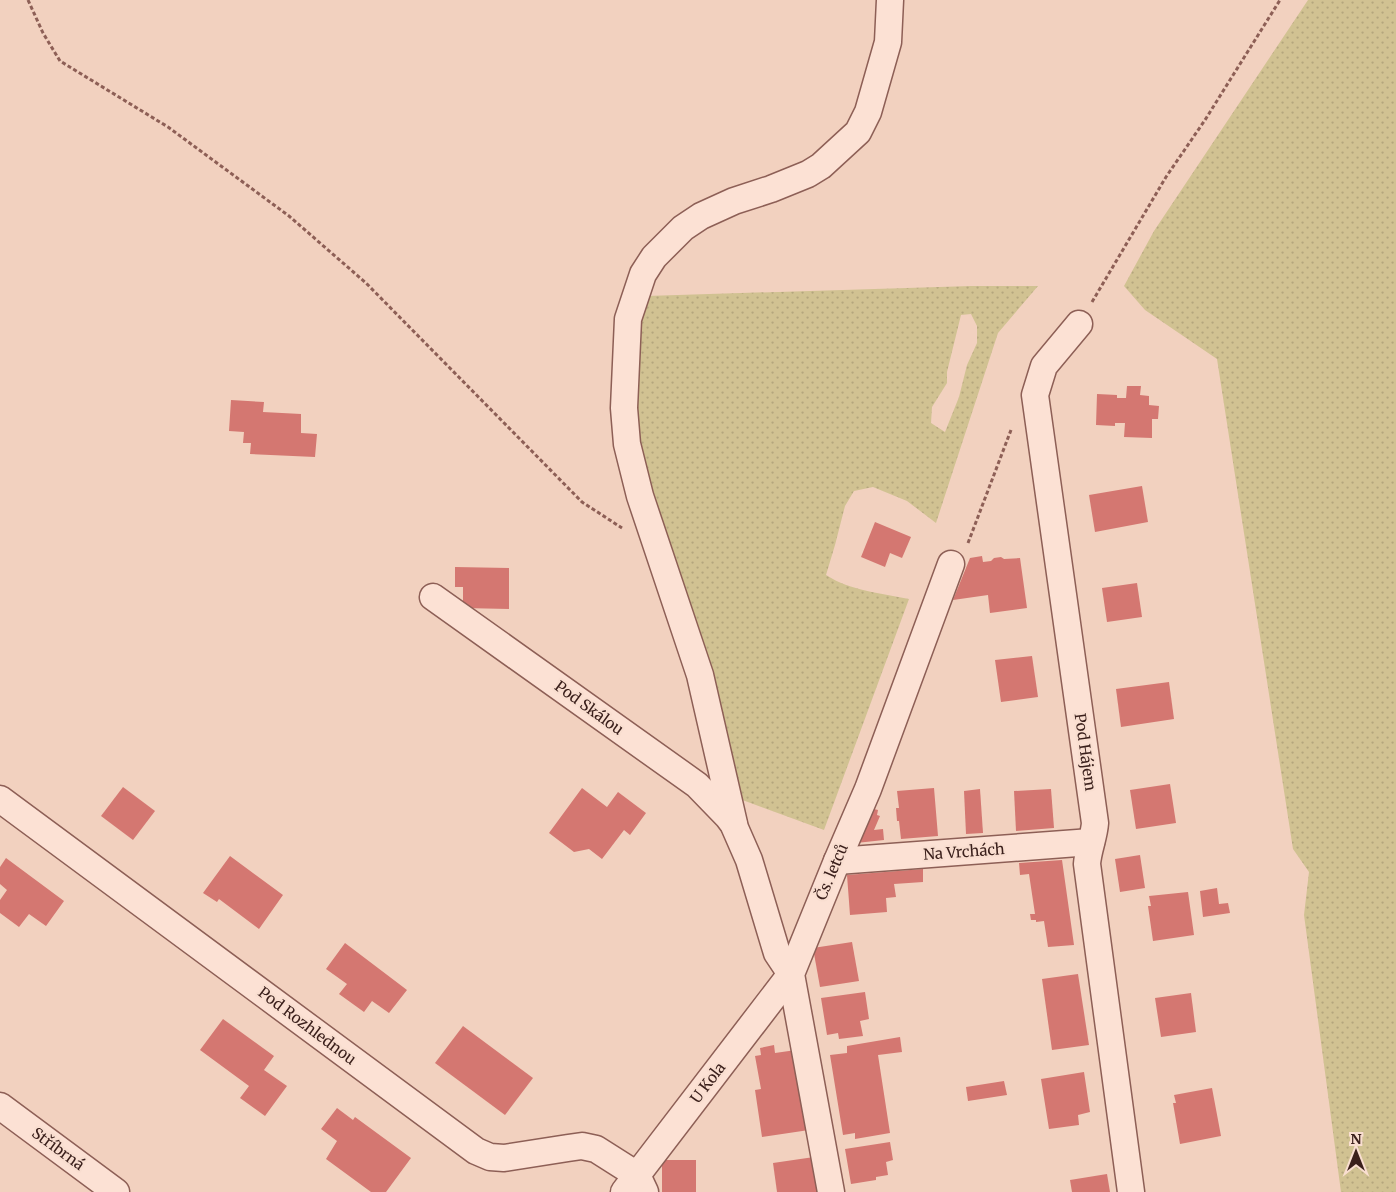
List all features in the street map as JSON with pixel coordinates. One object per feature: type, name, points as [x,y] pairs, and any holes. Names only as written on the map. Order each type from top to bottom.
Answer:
[{"type":"street","points":[[831,1192],[791,974],[777,953],[749,860],[735,828],[700,675],[640,496],[627,444],[624,408],[628,319],[643,274],[654,257],[683,228],[701,216],[734,201],[808,174],[821,166],[858,132],[868,112],[888,42],[890,0]]},
{"type":"street","name":"Pod Hájem","points":[[1079,324],[1044,366],[1035,395],[1095,823],[1087,864],[1131,1192]]},
{"type":"street","name":"Čs. letců","points":[[791,974],[868,789],[951,564]]},
{"type":"street","name":"Pod Skálou","points":[[433,597],[697,785],[728,817],[735,828]]},
{"type":"street","name":"Pod Rozhlednou","points":[[0,799],[476,1151],[490,1157],[504,1158],[582,1146],[596,1149],[636,1186]]},
{"type":"street","name":"Na Vrchách","points":[[837,861],[1091,842]]},
{"type":"street","name":"U Kola","points":[[636,1186],[791,974]]},
{"type":"street","name":"Stříbrná","points":[[0,1106],[116,1192]]},
{"type":"path","points":[[28,0],[60,61],[168,127],[289,216],[366,283],[582,502],[604,518],[657,549]]},
{"type":"path","points":[[1079,324],[1166,177],[1205,120],[1280,0]]},
{"type":"path","points":[[951,564],[966,548],[1011,430]]},
{"type":"shaded area","points":[[1308,0],[1396,0],[1396,1192],[1341,1192],[1304,915],[1309,872],[1293,849],[1217,359],[1145,310],[1124,286],[1154,231]]},
{"type":"shaded area","points":[[971,286],[1038,286],[998,333],[936,523],[907,501],[873,487],[854,491],[845,506],[826,575],[856,588],[909,599],[824,830],[737,798],[634,446],[639,318],[646,296]],"holes":[[[971,314],[977,326],[977,343],[967,365],[959,397],[945,432],[931,423],[932,407],[947,383],[947,372],[961,315]]]},
{"type":"building","points":[[1127,386],[1141,386],[1140,395],[1149,396],[1149,405],[1159,406],[1158,419],[1152,419],[1152,438],[1124,437],[1125,423],[1115,423],[1115,426],[1096,425],[1097,394],[1117,395],[1117,398],[1126,398]]},
{"type":"building","points":[[231,400],[264,402],[263,412],[301,414],[301,433],[317,434],[315,457],[250,454],[251,443],[243,443],[244,432],[229,431]]},
{"type":"building","points":[[1142,486],[1148,522],[1095,532],[1089,495]]},
{"type":"building","points":[[875,522],[911,537],[902,558],[890,553],[885,567],[861,557]]},
{"type":"building","points":[[982,556],[983,562],[1001,557],[1004,559],[1020,558],[1027,608],[990,613],[988,595],[953,600],[970,558]]},
{"type":"building","points":[[455,567],[509,568],[509,609],[463,608],[463,587],[455,587]]},
{"type":"building","points":[[1137,583],[1142,617],[1107,622],[1102,588]]},
{"type":"building","points":[[1032,656],[1038,697],[1001,702],[995,660]]},
{"type":"building","points":[[1169,682],[1174,719],[1121,727],[1116,689]]},
{"type":"building","points":[[1170,784],[1176,823],[1136,829],[1130,790]]},
{"type":"building","points":[[123,787],[155,811],[133,840],[101,816]]},
{"type":"building","points":[[582,788],[607,807],[618,792],[646,813],[630,835],[624,830],[602,859],[589,849],[574,852],[549,833]]},
{"type":"building","points":[[934,788],[938,836],[901,839],[899,821],[897,821],[896,808],[899,808],[897,791]]},
{"type":"building","points":[[980,789],[983,833],[966,834],[964,791]]},
{"type":"building","points":[[1051,789],[1054,828],[1016,831],[1014,791]]},
{"type":"building","points":[[870,808],[878,810],[877,815],[880,816],[874,830],[883,829],[884,840],[856,843]]},
{"type":"building","points":[[1140,855],[1145,888],[1120,892],[1115,859]]},
{"type":"building","points":[[230,856],[283,895],[259,929],[219,899],[217,902],[203,893]]},
{"type":"building","points":[[6,858],[64,901],[46,926],[29,914],[19,927],[0,913],[0,900],[7,890],[0,884],[0,867]]},
{"type":"building","points":[[1062,860],[1074,945],[1048,947],[1044,921],[1036,922],[1036,920],[1031,920],[1030,914],[1035,914],[1029,874],[1020,875],[1019,863]]},
{"type":"building","points":[[923,869],[923,882],[894,884],[896,897],[886,898],[887,912],[850,915],[847,875]]},
{"type":"building","points":[[1217,888],[1219,904],[1228,903],[1230,913],[1203,917],[1200,891]]},
{"type":"building","points":[[1188,892],[1194,935],[1153,941],[1148,906],[1151,906],[1149,896]]},
{"type":"building","points":[[852,942],[859,981],[820,987],[813,948]]},
{"type":"building","points":[[345,943],[407,990],[389,1013],[372,1001],[364,1012],[339,994],[347,984],[326,969]]},
{"type":"building","points":[[1078,974],[1089,1045],[1052,1050],[1042,979]]},
{"type":"building","points":[[865,992],[869,1019],[860,1021],[863,1036],[839,1039],[838,1033],[827,1035],[821,998]]},
{"type":"building","points":[[1191,993],[1196,1032],[1161,1037],[1155,998]]},
{"type":"building","points":[[223,1019],[274,1056],[264,1070],[287,1086],[265,1116],[240,1098],[249,1086],[200,1050]]},
{"type":"building","points":[[463,1026],[533,1078],[505,1115],[435,1063]]},
{"type":"building","points":[[900,1037],[902,1052],[878,1055],[890,1133],[855,1139],[855,1133],[843,1135],[830,1055],[847,1053],[847,1046]]},
{"type":"building","points":[[774,1045],[775,1053],[796,1050],[809,1130],[762,1137],[755,1090],[761,1089],[755,1056],[761,1055],[760,1048]]},
{"type":"building","points":[[1084,1072],[1090,1112],[1078,1115],[1079,1125],[1049,1129],[1041,1079]]},
{"type":"building","points":[[1004,1081],[1007,1095],[968,1101],[966,1087]]},
{"type":"building","points":[[1212,1088],[1221,1136],[1180,1144],[1173,1103],[1176,1103],[1174,1095]]},
{"type":"building","points":[[337,1108],[353,1120],[355,1117],[411,1158],[386,1192],[371,1192],[326,1159],[337,1141],[321,1129]]},
{"type":"building","points":[[890,1142],[893,1160],[886,1162],[888,1175],[876,1177],[876,1180],[851,1184],[845,1149]]},
{"type":"building","points":[[814,1157],[819,1192],[777,1192],[773,1163]]},
{"type":"building","points":[[662,1160],[696,1160],[696,1192],[662,1192]]},
{"type":"building","points":[[1107,1174],[1110,1192],[1072,1192],[1070,1180]]}]
